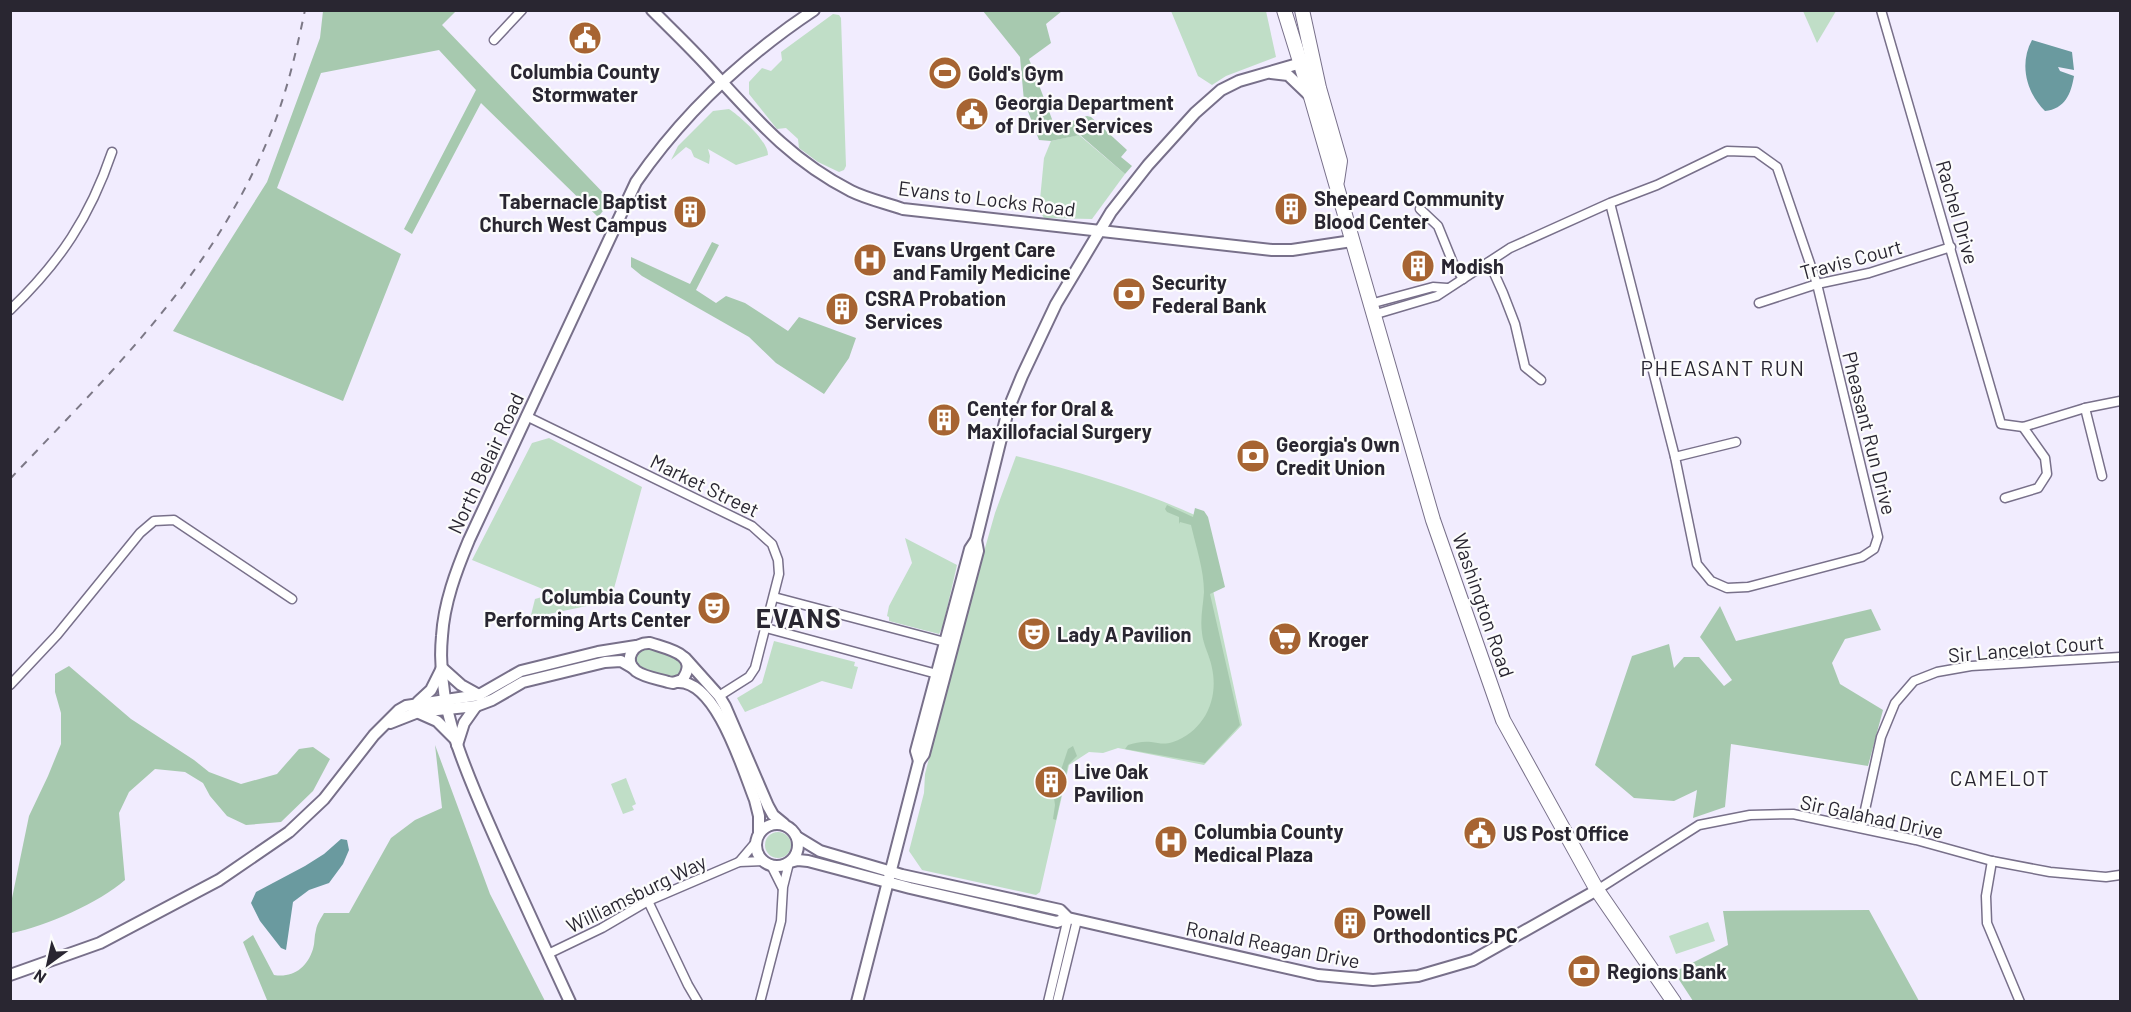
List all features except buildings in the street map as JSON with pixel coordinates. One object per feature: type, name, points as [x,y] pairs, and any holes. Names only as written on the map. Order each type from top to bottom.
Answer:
[{"type":"main road","name":"Washington Road","points":[[1284,10],[1433,520],[1503,720],[1597,890],[1674,1002]]},
{"type":"main road","name":"Washington Road","points":[[1302,10],[1319,88],[1340,161],[1336,186]]},
{"type":"street","points":[[494,40],[522,10]]},
{"type":"street","name":"Evans to Locks Road","points":[[652,10],[711,70],[765,130],[785,147],[812,168],[853,192],[903,209],[1272,250],[1292,250],[1352,241]]},
{"type":"street","name":"North Belair Road","points":[[570,1002],[470,780],[456,742],[442,668],[444,620],[458,566],[636,182],[674,132],[722,83],[790,26],[814,10]]},
{"type":"street","name":"Rachel Drive","points":[[1881,10],[2001,424],[2023,427]]},
{"type":"street","points":[[857,1002],[919,761],[916,751],[978,551],[976,540],[1008,410],[1034,348],[1056,304],[1099,230],[1149,165],[1195,113],[1221,90],[1239,81],[1301,63]]},
{"type":"street","points":[[1265,73],[1288,75],[1311,97]]},
{"type":"street","name":"Pheasant Run Drive","points":[[1371,309],[1432,287],[1447,288],[1510,248],[1610,203],[1657,185],[1727,151],[1756,152],[1777,167],[1817,284],[1878,537],[1874,549],[1862,557],[1748,587],[1727,588],[1711,581],[1697,564],[1675,457],[1610,203]]},
{"type":"street","points":[[10,310],[33,289],[59,258],[84,220],[112,152]]},
{"type":"street","points":[[1420,209],[1438,226],[1453,263],[1463,279]]},
{"type":"street","name":"Travis Court","points":[[1759,303],[1817,284],[1869,273],[1951,247]]},
{"type":"street","points":[[1489,262],[1515,324],[1525,367],[1541,380]]},
{"type":"street","points":[[2005,498],[2038,488],[2047,474],[2045,458],[2023,427],[2085,408],[2121,401]]},
{"type":"street","points":[[2085,408],[2102,476]]},
{"type":"street","name":"Market Street","points":[[526,416],[727,512],[760,532],[772,544],[778,560],[779,574],[755,668],[751,674],[719,696]]},
{"type":"street","points":[[1675,457],[1736,442]]},
{"type":"street","points":[[10,685],[57,635],[140,533],[154,521],[174,520],[292,599]]},
{"type":"street","points":[[774,597],[949,643]]},
{"type":"street","points":[[766,628],[941,675]]},
{"type":"street","name":"Ronald Reagan Drive","points":[[447,704],[476,706],[492,700],[541,671],[598,652],[650,643],[677,652],[719,696],[732,718],[768,806],[774,815],[797,837],[820,851],[888,876]]},
{"type":"street","points":[[633,668],[630,659],[636,646]]},
{"type":"street","name":"Sir Lancelot Court","points":[[1861,828],[1881,737],[1895,703],[1914,681],[1937,672],[1971,666],[2121,657]]},
{"type":"street","points":[[678,682],[687,673],[685,658]]},
{"type":"street","name":"Ronald Reagan Drive","points":[[447,704],[479,695],[521,671],[541,671],[621,661],[639,673],[668,682],[685,682],[696,687],[718,712],[755,800],[759,816],[757,853],[767,863],[780,866],[798,860],[808,861],[888,876],[1057,922],[1073,919],[1318,975],[1373,980],[1418,976],[1473,960],[1597,890]]},
{"type":"street","points":[[417,708],[431,690],[442,668],[461,685],[479,695]]},
{"type":"street","points":[[10,975],[99,943],[219,880],[288,832],[324,799],[374,735],[387,724],[417,708],[447,704]]},
{"type":"street","points":[[417,708],[437,721],[456,742],[464,723],[476,706]]},
{"type":"street","name":"Sir Galahad Drive","points":[[1597,890],[1699,825],[1750,815],[1793,814],[1861,828],[1992,861],[2050,872],[2106,877],[2121,874]]},
{"type":"street","points":[[758,838],[768,826],[784,824]]},
{"type":"street","points":[[760,1002],[782,921],[783,887],[789,862],[798,851],[797,837]]},
{"type":"street","name":"Williamsburg Way","points":[[740,862],[758,838]]},
{"type":"street","points":[[1992,861],[1986,896],[1987,922],[2020,1002]]},
{"type":"street","name":"Williamsburg Way","points":[[548,954],[602,928],[648,901],[740,862],[767,863]]},
{"type":"street","points":[[767,863],[783,887]]},
{"type":"street","points":[[648,901],[688,986],[698,1002]]},
{"type":"street","points":[[1048,1002],[1073,919]]},
{"type":"street","points":[[1057,1002],[1073,919]]},
{"type":"shaded area","points":[[323,11],[456,11],[442,25],[611,201],[598,217],[481,103],[412,234],[404,229],[476,90],[439,50],[321,73],[277,188],[401,254],[343,401],[173,331],[267,182],[320,38]]},
{"type":"shaded area","points":[[983,11],[1062,11],[1046,24],[1051,43],[1029,59],[1055,127],[1087,116],[1091,117],[1127,150],[1121,157],[1132,166],[1125,174],[1080,135],[1051,141],[1039,140],[1024,101],[1020,57]]},
{"type":"shaded area","points":[[1171,11],[1266,11],[1276,57],[1226,76],[1212,85],[1198,76]]},
{"type":"shaded area","points":[[1803,11],[1836,11],[1817,43]]},
{"type":"shaded area","points":[[833,14],[841,18],[846,166],[839,172],[818,162],[799,148],[798,139],[786,128],[777,129],[749,94],[749,82],[762,68],[771,71],[782,60],[781,52]]},
{"type":"shaded area","points":[[2032,40],[2072,52],[2074,70],[2058,67],[2060,71],[2074,76],[2071,89],[2066,100],[2052,110],[2045,111],[2038,103],[2026,77],[2026,59]]},
{"type":"shaded area","points":[[729,109],[759,136],[768,155],[736,165],[708,149],[709,164],[694,157],[691,150],[686,147],[671,160],[678,146],[713,111]]},
{"type":"shaded area","points":[[1079,135],[1125,174],[1092,219],[1044,218],[1039,210],[1044,158],[1051,141]]},
{"type":"shaded area","points":[[712,242],[719,245],[696,290],[716,303],[726,296],[745,303],[788,331],[799,317],[856,338],[849,358],[824,394],[776,363],[749,337],[642,276],[631,267],[631,257],[690,284]]},
{"type":"shaded area","points":[[549,438],[642,487],[613,592],[601,603],[544,615],[544,622],[530,619],[535,599],[542,597],[545,590],[472,560],[532,443]]},
{"type":"shaded area","points":[[1016,456],[1108,482],[1153,497],[1197,516],[1242,725],[1204,765],[1118,748],[1103,753],[1089,752],[1069,765],[1040,892],[1036,895],[922,870],[909,851],[924,793],[925,774],[983,555],[995,513]]},
{"type":"shaded area","points":[[1167,505],[1193,517],[1195,508],[1204,511],[1208,517],[1225,587],[1210,594],[1240,725],[1205,763],[1125,749],[1128,745],[1136,743],[1162,744],[1184,737],[1201,722],[1207,713],[1213,692],[1212,668],[1202,633],[1204,584],[1191,525],[1180,522],[1179,524],[1179,517],[1165,509]]},
{"type":"shaded area","points":[[905,538],[957,565],[943,626],[939,634],[889,621],[887,616],[889,606],[912,563]]},
{"type":"shaded area","points":[[1720,606],[1736,641],[1871,609],[1881,630],[1845,639],[1832,663],[1840,684],[1883,710],[1868,766],[1731,744],[1725,807],[1693,818],[1697,790],[1674,801],[1634,798],[1595,765],[1632,656],[1669,644],[1674,668],[1684,657],[1699,657],[1724,686],[1732,680],[1700,637]]},
{"type":"shaded area","points":[[774,641],[855,662],[854,666],[858,667],[852,689],[822,681],[745,712],[737,698],[762,683]]},
{"type":"shaded area","points":[[646,646],[676,655],[684,666],[678,677],[655,674],[639,666],[635,662],[635,654]]},
{"type":"shaded area","points":[[69,666],[131,719],[209,772],[241,784],[277,774],[299,749],[313,747],[330,759],[313,791],[281,822],[246,825],[227,816],[210,796],[203,783],[185,772],[155,769],[129,792],[119,813],[125,880],[87,905],[40,925],[12,933],[11,903],[29,816],[61,744],[61,713],[55,692],[55,674]]},
{"type":"shaded area","points":[[435,745],[490,894],[545,1001],[265,1001],[267,1000],[243,942],[253,935],[274,975],[293,973],[307,962],[314,947],[319,921],[324,913],[349,913],[391,838],[415,820],[442,808]]},
{"type":"shaded area","points":[[1073,746],[1077,756],[1068,765],[1056,820],[1053,819],[1055,805],[1053,791],[1059,786],[1051,771],[1054,767],[1061,770],[1068,749]]},
{"type":"shaded area","points":[[626,778],[636,804],[632,806],[634,810],[623,814],[611,784]]},
{"type":"shaded area","points":[[778,832],[787,836],[791,845],[787,854],[778,858],[769,854],[765,845],[769,836]]},
{"type":"shaded area","points":[[341,839],[347,840],[349,850],[343,864],[329,883],[309,890],[293,902],[286,950],[281,948],[260,921],[251,903],[256,892],[305,866],[324,854]]},
{"type":"shaded area","points":[[1869,910],[1919,1001],[1693,1001],[1674,972],[1728,945],[1723,911]]},
{"type":"shaded area","points":[[1708,922],[1715,941],[1676,954],[1669,936]]},
{"type":"railway","points":[[10,479],[85,400],[156,320],[218,234],[245,187],[275,122],[290,74],[305,10]]},
{"type":"place","name":"Columbia County Stormwater","points":[[585,38]]},
{"type":"place","name":"Gold's Gym","points":[[945,73]]},
{"type":"place","name":"Georgia Department of Driver Services","points":[[972,114]]},
{"type":"place","name":"Shepeard Community Blood Center","points":[[1291,209]]},
{"type":"place","name":"Tabernacle Baptist Church West Campus","points":[[690,212]]},
{"type":"place","name":"Evans Urgent Care and Family Medicine","points":[[870,260]]},
{"type":"place","name":"Modish","points":[[1418,266]]},
{"type":"place","name":"Security Federal Bank","points":[[1129,294]]},
{"type":"place","name":"CSRA Probation Services","points":[[842,309]]},
{"type":"place","name":"Center for Oral & Maxillofacial Surgery","points":[[944,420]]},
{"type":"place","name":"Georgia's Own Credit Union","points":[[1253,456]]},
{"type":"place","name":"Columbia County Performing Arts Center","points":[[714,608]]},
{"type":"place","name":"Lady A Pavilion","points":[[1034,634]]},
{"type":"place","name":"Kroger","points":[[1285,639]]},
{"type":"place","name":"Live Oak Pavilion","points":[[1051,782]]},
{"type":"place","name":"US Post Office","points":[[1480,833]]},
{"type":"place","name":"Columbia County Medical Plaza","points":[[1171,842]]},
{"type":"place","name":"Powell Orthodontics PC","points":[[1350,923]]},
{"type":"place","name":"Regions Bank","points":[[1584,971]]},
{"type":"district","name":"PHEASANT RUN","points":[[1723,367]]},
{"type":"district","name":"EVANS","points":[[799,617]]},
{"type":"district","name":"CAMELOT","points":[[2000,777]]}]
